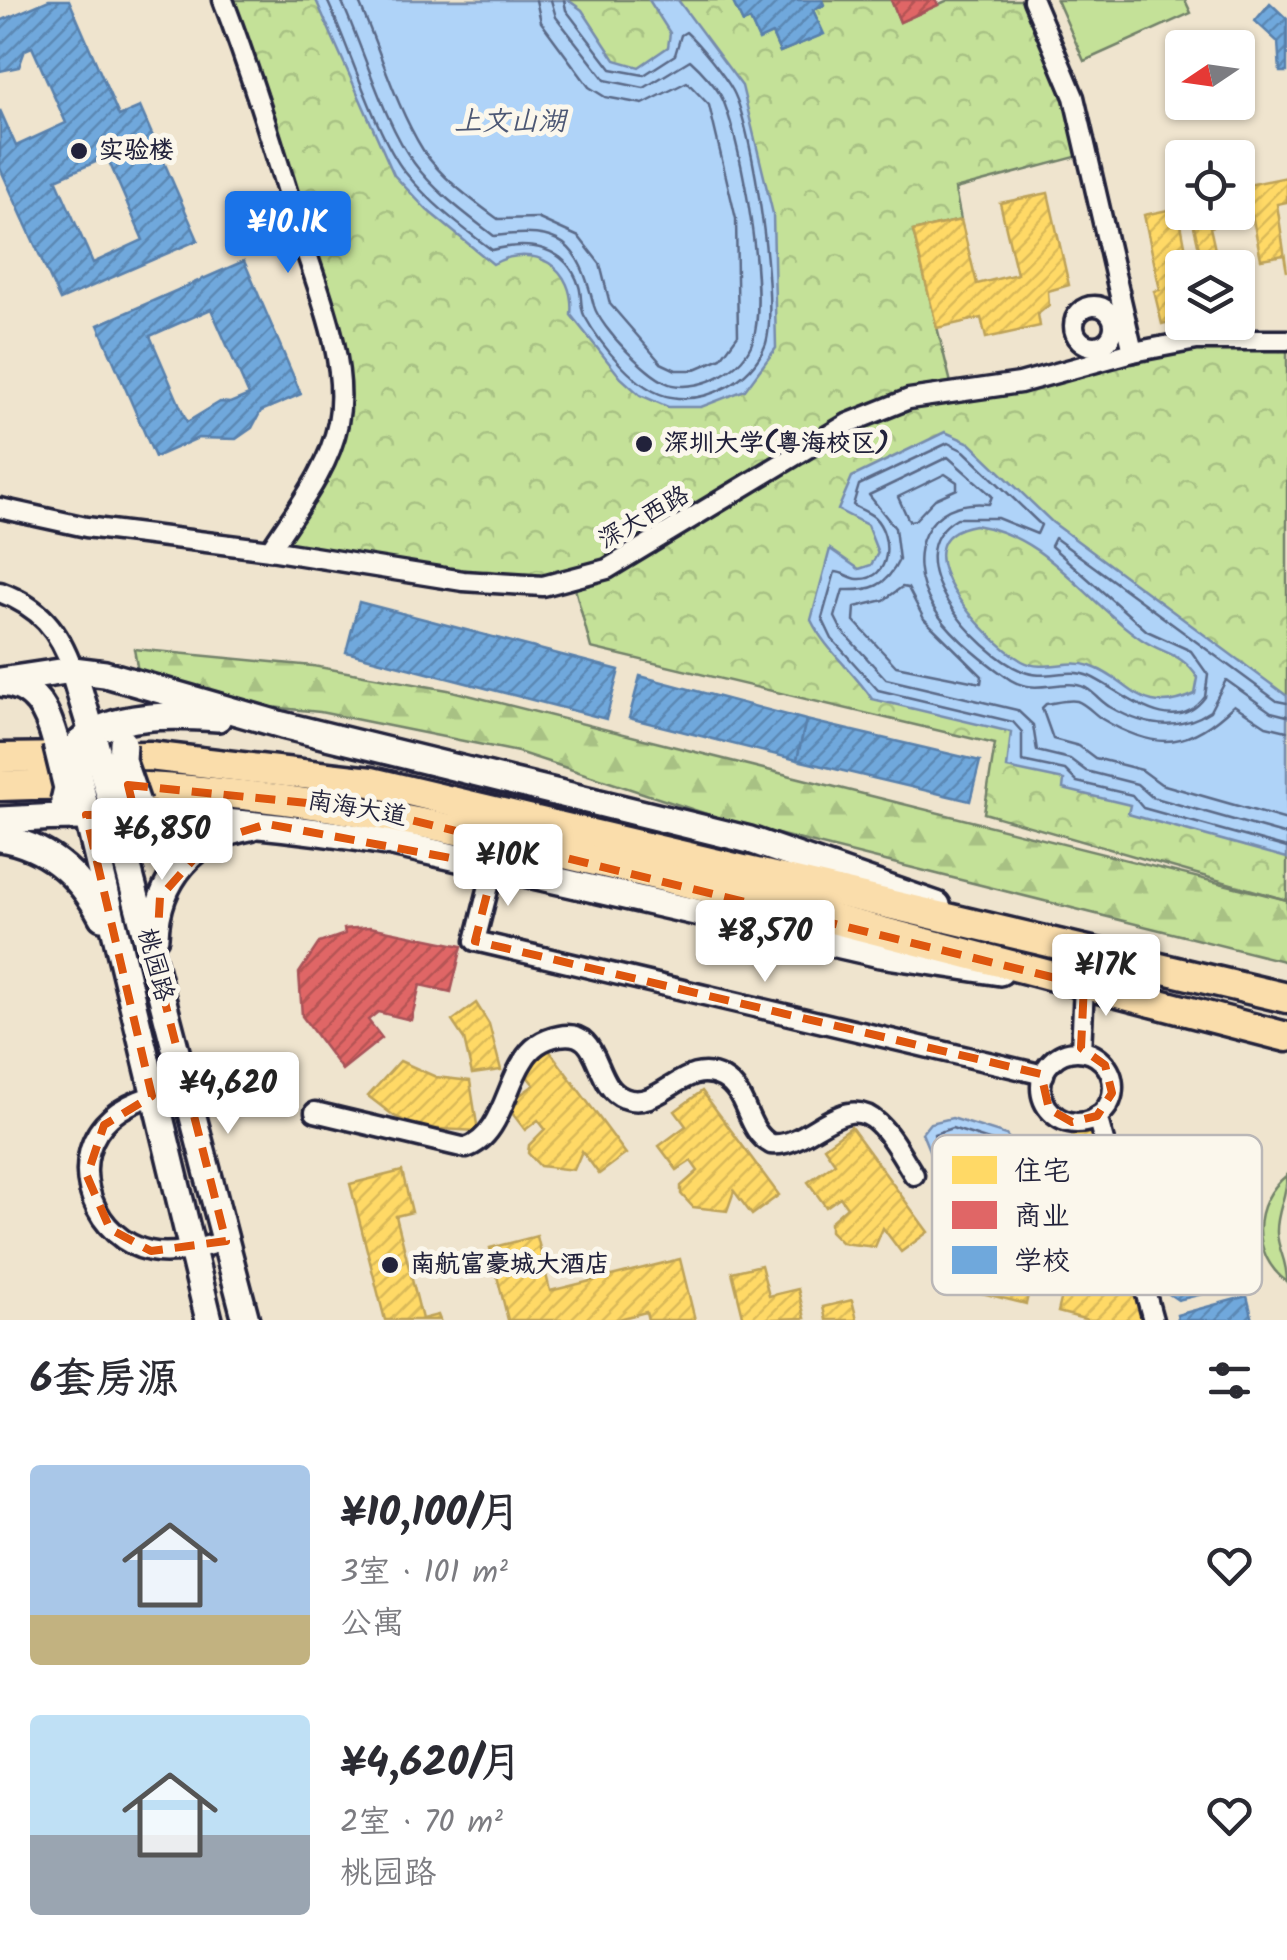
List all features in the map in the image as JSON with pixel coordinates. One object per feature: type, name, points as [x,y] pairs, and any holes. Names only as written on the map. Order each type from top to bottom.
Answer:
[{"type":"main road","points":[[0,682],[73,670],[105,674],[282,725],[750,840],[1018,933]]},
{"type":"main road","name":"桃园路","points":[[73,670],[80,740],[70,809],[118,955],[209,1320]]},
{"type":"main road","points":[[0,682],[15,685],[41,702],[80,740],[161,717],[282,725]]},
{"type":"main road","points":[[121,807],[123,743],[135,730],[161,717]]},
{"type":"main road","name":"桃园路","points":[[80,740],[121,807],[156,967],[246,1320]]},
{"type":"main road","name":"南海大道","points":[[0,758],[149,756],[370,782],[1287,998]]},
{"type":"main road","name":"南海大道","points":[[0,786],[153,785],[366,809],[739,895],[1287,1037]]},
{"type":"main road","points":[[0,820],[70,809],[121,807],[392,843],[880,954],[1084,985]]},
{"type":"main road","points":[[156,967],[156,918],[170,877],[209,842],[267,824]]},
{"type":"main road","points":[[0,838],[32,847],[76,877],[103,918],[118,955]]},
{"type":"street","points":[[223,0],[303,244],[330,337],[339,388],[338,424],[316,480],[270,550]]},
{"type":"street","points":[[1033,0],[1074,97],[1133,352]]},
{"type":"street","name":"深大西路","points":[[0,508],[86,528],[270,550],[507,586],[573,581],[638,553],[849,423],[890,404],[1050,377],[1133,352],[1197,340],[1287,340]]},
{"type":"street","points":[[0,592],[43,616],[60,637],[73,670]]},
{"type":"street","points":[[494,866],[475,941],[1044,1074]]},
{"type":"street","points":[[1081,1052],[1084,985]]},
{"type":"street","points":[[315,1112],[466,1148],[488,1134],[522,1062],[535,1045],[566,1034],[581,1037],[592,1048],[611,1089],[630,1100],[642,1101],[684,1076],[701,1072],[720,1076],[734,1086],[754,1130],[771,1144],[794,1143],[840,1115],[865,1114],[882,1127],[914,1175]]},
{"type":"street","points":[[1081,1052],[1098,1058],[1112,1083],[1109,1102],[1097,1116],[1080,1123],[1055,1116],[1042,1092],[1044,1074],[1062,1054],[1081,1052]]},
{"type":"street","points":[[187,1087],[134,1102],[104,1125],[88,1158],[90,1195],[99,1216],[128,1243],[151,1251],[226,1242]]},
{"type":"street","points":[[1097,1116],[1102,1135]]},
{"type":"street","points":[[1146,1295],[1153,1320]]},
{"type":"highlighted area","points":[[128,785],[366,809],[1084,985],[1081,1048],[1105,1065],[1112,1093],[1097,1116],[1072,1122],[1049,1109],[1041,1074],[475,941],[494,866],[267,824],[209,842],[160,897],[156,967],[226,1241],[151,1251],[110,1229],[87,1176],[104,1125],[152,1096],[86,815],[135,814]]},
{"type":"green space","name":"深圳大学(粤海校区)","points":[[223,0],[732,0],[743,23],[750,20],[759,39],[772,34],[780,52],[823,34],[813,10],[824,5],[822,0],[891,0],[900,22],[948,0],[1033,0],[1087,154],[955,189],[961,220],[913,231],[953,391],[1133,352],[1287,340],[1287,900],[984,813],[995,744],[591,648],[573,581],[543,586],[270,550],[316,479],[339,388]]},
{"type":"green space","points":[[1057,0],[1185,0],[1191,13],[1084,61]]},
{"type":"green space","points":[[134,649],[313,666],[448,690],[1287,900],[1287,962],[734,823],[518,752],[320,712],[142,694]]},
{"type":"green space","points":[[1287,1175],[1277,1233],[1287,1282],[1266,1257],[1262,1243],[1262,1214],[1275,1186]]},
{"type":"water","name":"上文山湖","points":[[316,0],[568,0],[582,10],[615,60],[639,67],[668,47],[670,33],[649,0],[678,0],[742,86],[773,214],[776,348],[745,390],[701,407],[668,407],[640,395],[621,378],[571,315],[567,284],[549,263],[523,256],[493,264],[427,210],[394,175]]},
{"type":"water","points":[[945,432],[970,443],[1052,522],[1287,696],[1287,858],[1128,814],[1130,805],[1063,789],[1064,780],[1007,768],[1011,732],[872,699],[811,620],[830,549],[859,569],[871,565],[878,553],[867,525],[838,510],[852,477]],"holes":[[[975,525],[1001,531],[1044,556],[1141,639],[1185,663],[1198,678],[1195,694],[1176,701],[1148,700],[1090,666],[1030,664],[1007,650],[988,634],[954,591],[944,569],[942,549],[951,534]]]},
{"type":"water","points":[[952,1118],[1006,1135],[932,1135],[932,1155],[922,1133],[930,1123]]},
{"type":"building: 住宅","points":[[1287,177],[1287,202],[1277,204],[1287,272],[1284,255],[1261,259],[1255,230],[1255,184]]},
{"type":"building: 住宅","points":[[1048,193],[1069,285],[1048,291],[1049,305],[1038,314],[1040,326],[986,338],[981,318],[937,328],[913,231],[961,220],[977,284],[1017,274],[1000,203]]},
{"type":"building: 住宅","points":[[1165,211],[1165,230],[1182,230],[1186,250],[1165,250],[1162,324],[1154,291],[1160,290],[1144,215]]},
{"type":"building: 住宅","points":[[1195,230],[1211,230],[1215,250],[1199,250]]},
{"type":"building: 住宅","points":[[476,1003],[489,1024],[501,1070],[472,1074],[464,1039],[452,1021]]},
{"type":"building: 住宅","points":[[549,1050],[626,1154],[599,1174],[582,1151],[574,1170],[540,1166],[528,1153],[529,1145],[545,1129],[538,1120],[525,1130],[506,1105],[534,1085],[522,1070]]},
{"type":"building: 住宅","points":[[400,1061],[436,1077],[470,1081],[478,1131],[420,1128],[394,1116],[368,1096]]},
{"type":"building: 住宅","points":[[702,1091],[779,1195],[752,1215],[734,1191],[727,1211],[693,1207],[681,1194],[681,1186],[698,1171],[691,1161],[677,1170],[659,1146],[686,1126],[675,1111]]},
{"type":"building: 住宅","points":[[1084,1125],[1092,1128],[1094,1135],[1074,1135]]},
{"type":"building: 住宅","points":[[851,1127],[928,1232],[901,1252],[883,1228],[875,1247],[842,1243],[830,1231],[830,1222],[847,1207],[840,1197],[826,1207],[808,1182],[835,1163],[824,1147]]},
{"type":"building: 住宅","name":"南航富豪城大酒店","points":[[402,1171],[412,1212],[396,1216],[422,1319],[438,1315],[440,1320],[385,1320],[350,1184]]},
{"type":"building: 住宅","points":[[537,1236],[550,1291],[680,1259],[695,1320],[648,1320],[646,1312],[615,1320],[508,1320],[490,1248]]},
{"type":"building: 住宅","points":[[761,1265],[769,1296],[798,1289],[805,1318],[744,1320],[732,1272]]},
{"type":"building: 住宅","points":[[990,1295],[1028,1295],[1026,1304]]},
{"type":"building: 住宅","points":[[1062,1295],[1139,1295],[1146,1320],[1088,1320],[1058,1312]]},
{"type":"building: 住宅","points":[[852,1300],[857,1320],[826,1320],[823,1307]]},
{"type":"building: 商业","points":[[891,0],[936,0],[938,5],[900,22]]},
{"type":"building: 商业","points":[[370,927],[462,946],[451,992],[420,985],[411,1020],[378,1012],[368,1020],[382,1038],[342,1070],[302,1016],[299,973],[319,943],[345,934],[344,929]]},
{"type":"building: 学校","name":"实验楼","points":[[49,0],[69,0],[119,116],[140,107],[198,240],[60,300],[0,168],[0,110],[16,146],[66,123],[32,47],[25,50],[19,67],[0,71],[0,21]],"holes":[[[107,157],[143,240],[93,263],[56,179]]]},
{"type":"building: 学校","points":[[732,0],[822,0],[824,5],[813,10],[824,34],[780,52],[772,34],[759,40],[750,20],[743,23]]},
{"type":"building: 学校","points":[[1270,3],[1287,19],[1287,72],[1280,72],[1278,42],[1255,21]]},
{"type":"building: 学校","points":[[244,261],[301,394],[261,411],[252,428],[236,439],[198,438],[155,457],[98,325]],"holes":[[[211,309],[249,395],[230,403],[220,402],[187,422],[150,336]]]},
{"type":"building: 学校","points":[[359,602],[619,670],[606,719],[346,652]]},
{"type":"building: 学校","points":[[640,676],[806,720],[797,760],[629,718]]},
{"type":"building: 学校","points":[[806,720],[980,761],[970,801],[797,760]]},
{"type":"building: 学校","points":[[1170,1295],[1199,1295],[1178,1300]]},
{"type":"building: 学校","points":[[1247,1296],[1253,1320],[1178,1320],[1177,1315]]},
{"type":"place","name":"实验楼","points":[[79,151]]},
{"type":"place","name":"深圳大学(粤海校区)","points":[[644,444]]},
{"type":"place","name":"南航富豪城大酒店","points":[[390,1265]]}]
